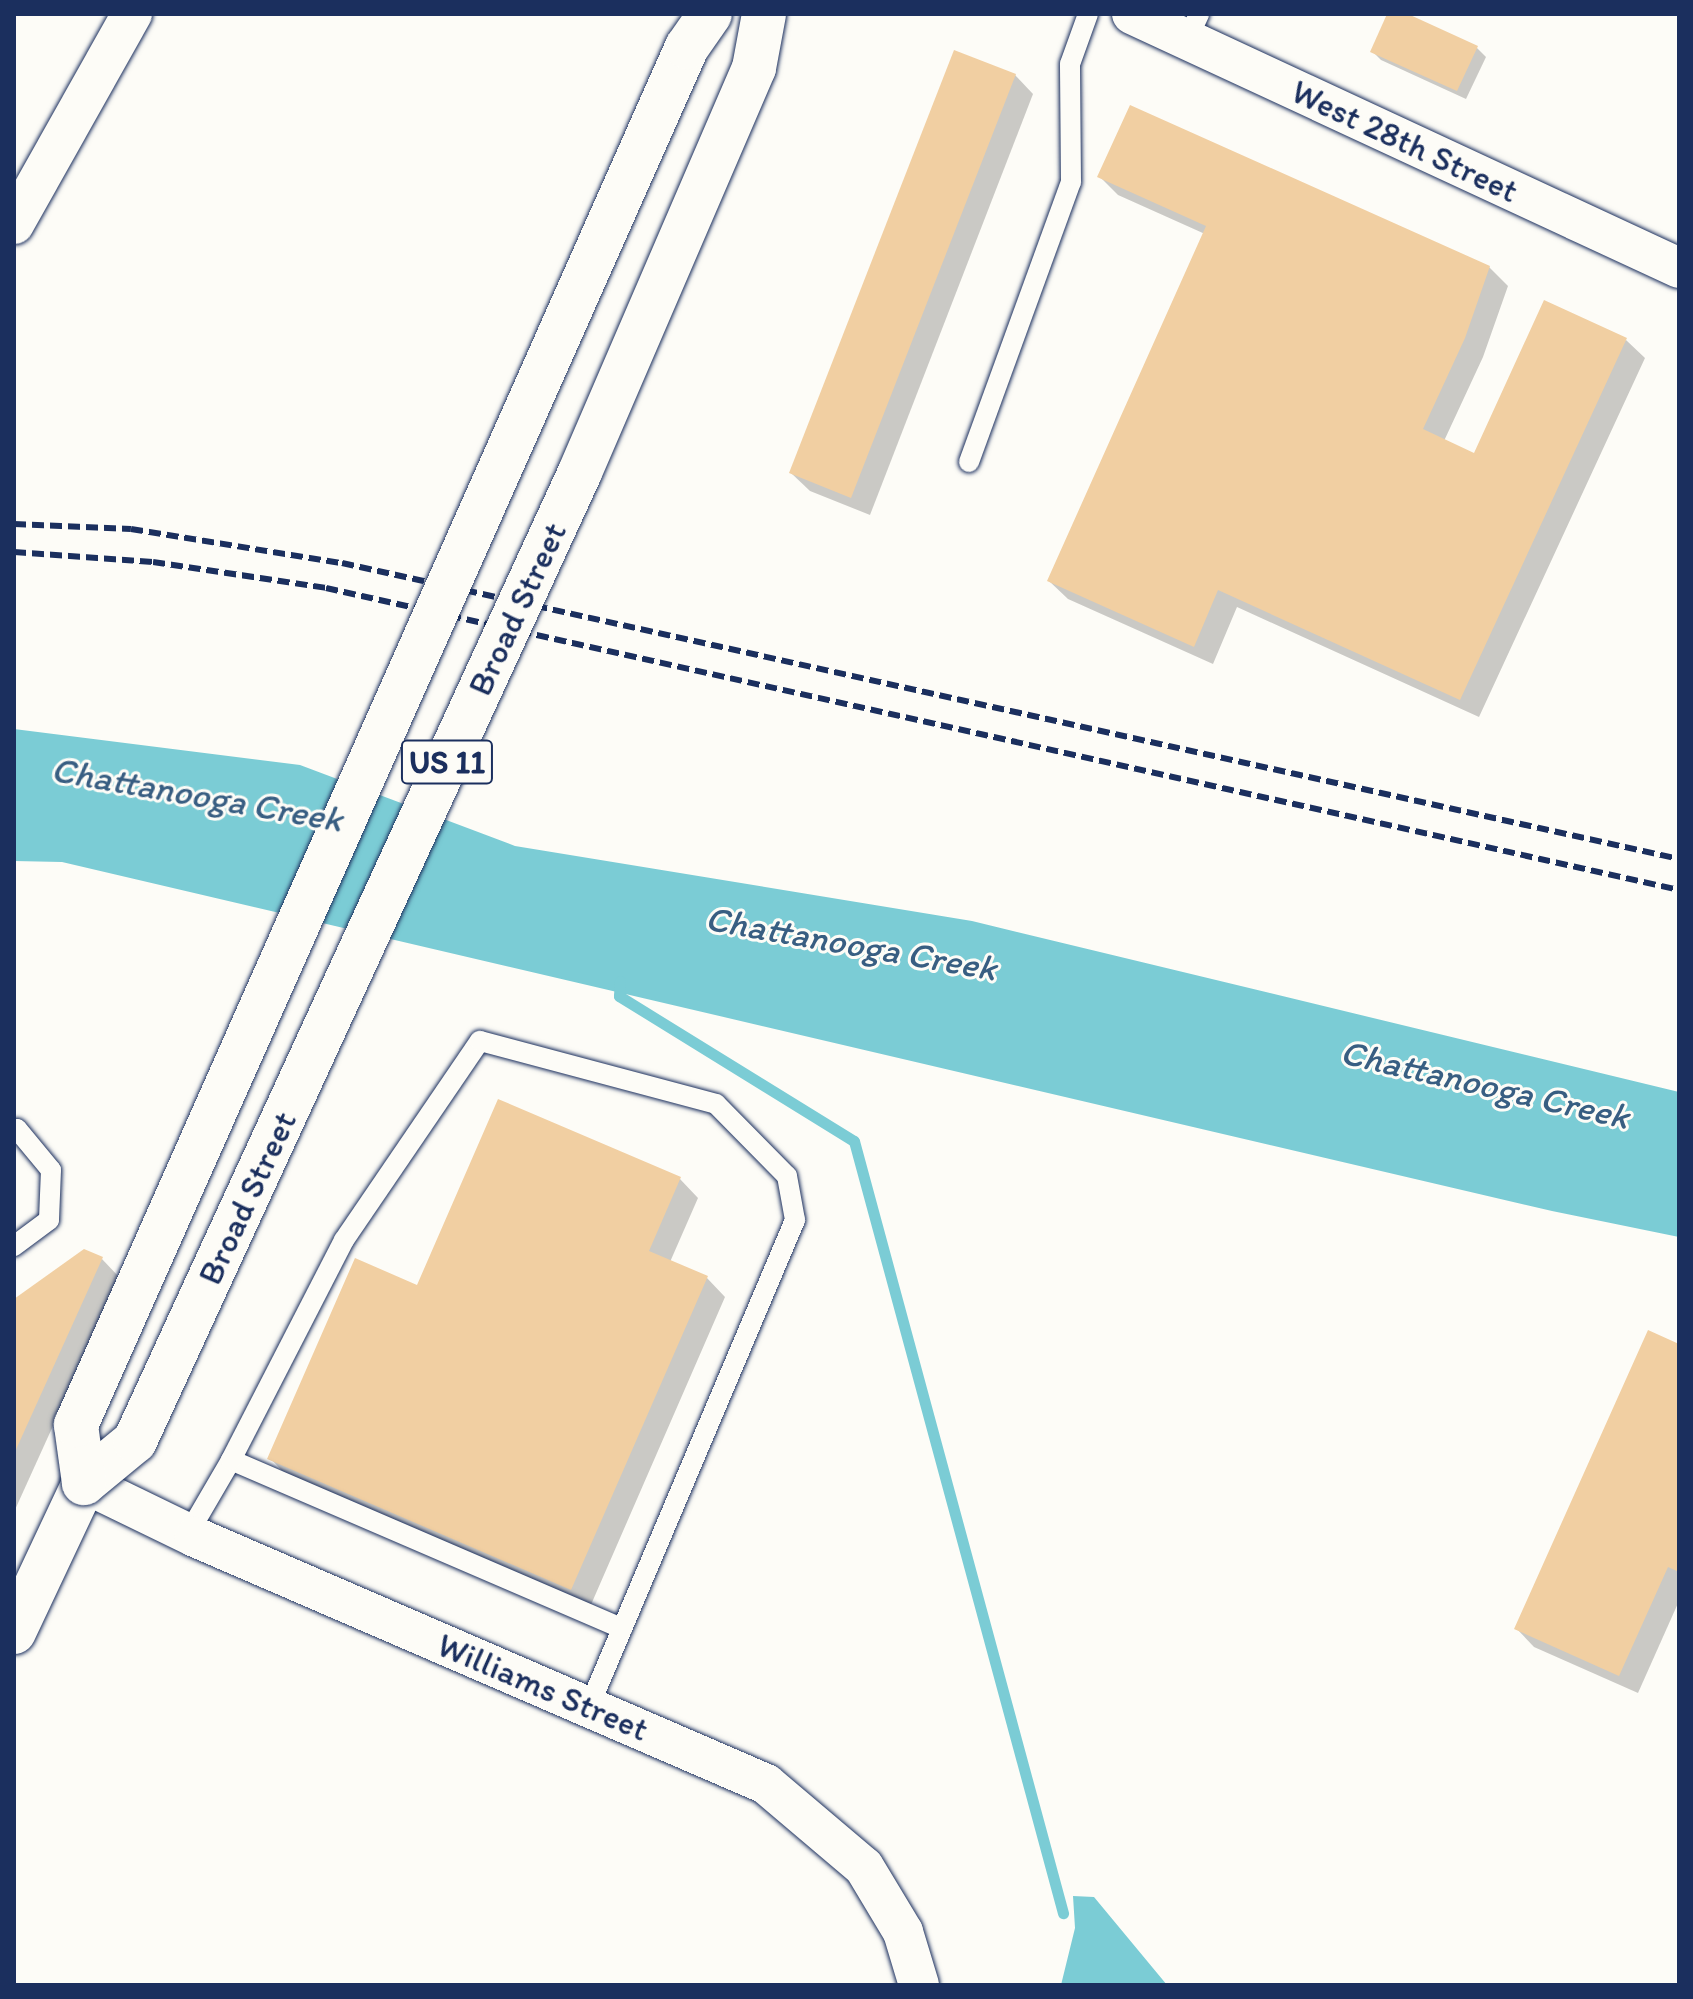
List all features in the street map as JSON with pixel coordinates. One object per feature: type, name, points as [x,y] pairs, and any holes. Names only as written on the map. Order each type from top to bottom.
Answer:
[{"type":"main road","name":"Broad Street","points":[[84,1483],[76,1425],[687,47],[710,14]]},
{"type":"main road","name":"Broad Street","points":[[14,1632],[84,1483],[135,1441],[580,472],[754,68],[764,14]]},
{"type":"street","points":[[14,224],[132,14]]},
{"type":"street","name":"West 28th Street","points":[[1132,14],[1193,27],[1679,268]]},
{"type":"street","name":"Williams Street","points":[[84,1483],[188,1534],[766,1784],[864,1867],[903,1932],[919,1985]]},
{"type":"lane","points":[[969,462],[1071,182],[1070,64],[1088,14]]},
{"type":"lane","points":[[188,1534],[231,1460],[344,1240],[480,1041],[716,1104],[787,1176],[795,1220],[589,1707]]},
{"type":"lane","points":[[14,1130],[17,1129],[51,1170],[49,1220],[14,1246]]},
{"type":"lane","points":[[231,1460],[622,1628]]},
{"type":"water","name":"Chattanooga Creek","points":[[14,729],[300,765],[515,846],[972,921],[1679,1092],[1679,1237],[1552,1211],[62,862],[14,861]]},
{"type":"water","points":[[1073,1896],[1094,1897],[1167,1985],[1061,1985],[1075,1928]]},
{"type":"building","points":[[1387,14],[1408,14],[1478,46],[1457,91],[1370,52]]},
{"type":"building","points":[[954,50],[1016,74],[851,498],[789,473]]},
{"type":"building","points":[[1130,105],[1490,266],[1465,338],[1423,429],[1474,453],[1544,300],[1627,338],[1460,700],[1218,590],[1194,647],[1047,581],[1206,226],[1097,177]]},
{"type":"building","points":[[498,1099],[681,1177],[649,1251],[708,1276],[571,1590],[267,1459],[355,1258],[417,1285]]},
{"type":"building","points":[[84,1249],[103,1257],[14,1454],[14,1299]]},
{"type":"building","points":[[1648,1330],[1679,1344],[1679,1572],[1668,1567],[1619,1676],[1514,1629]]},
{"type":"waterway","points":[[620,981],[619,996],[854,1141],[1063,1913]]},
{"type":"railway","points":[[14,524],[131,529],[342,563],[1679,859]]},
{"type":"railway","points":[[14,552],[153,562],[326,588],[1679,890]]}]
